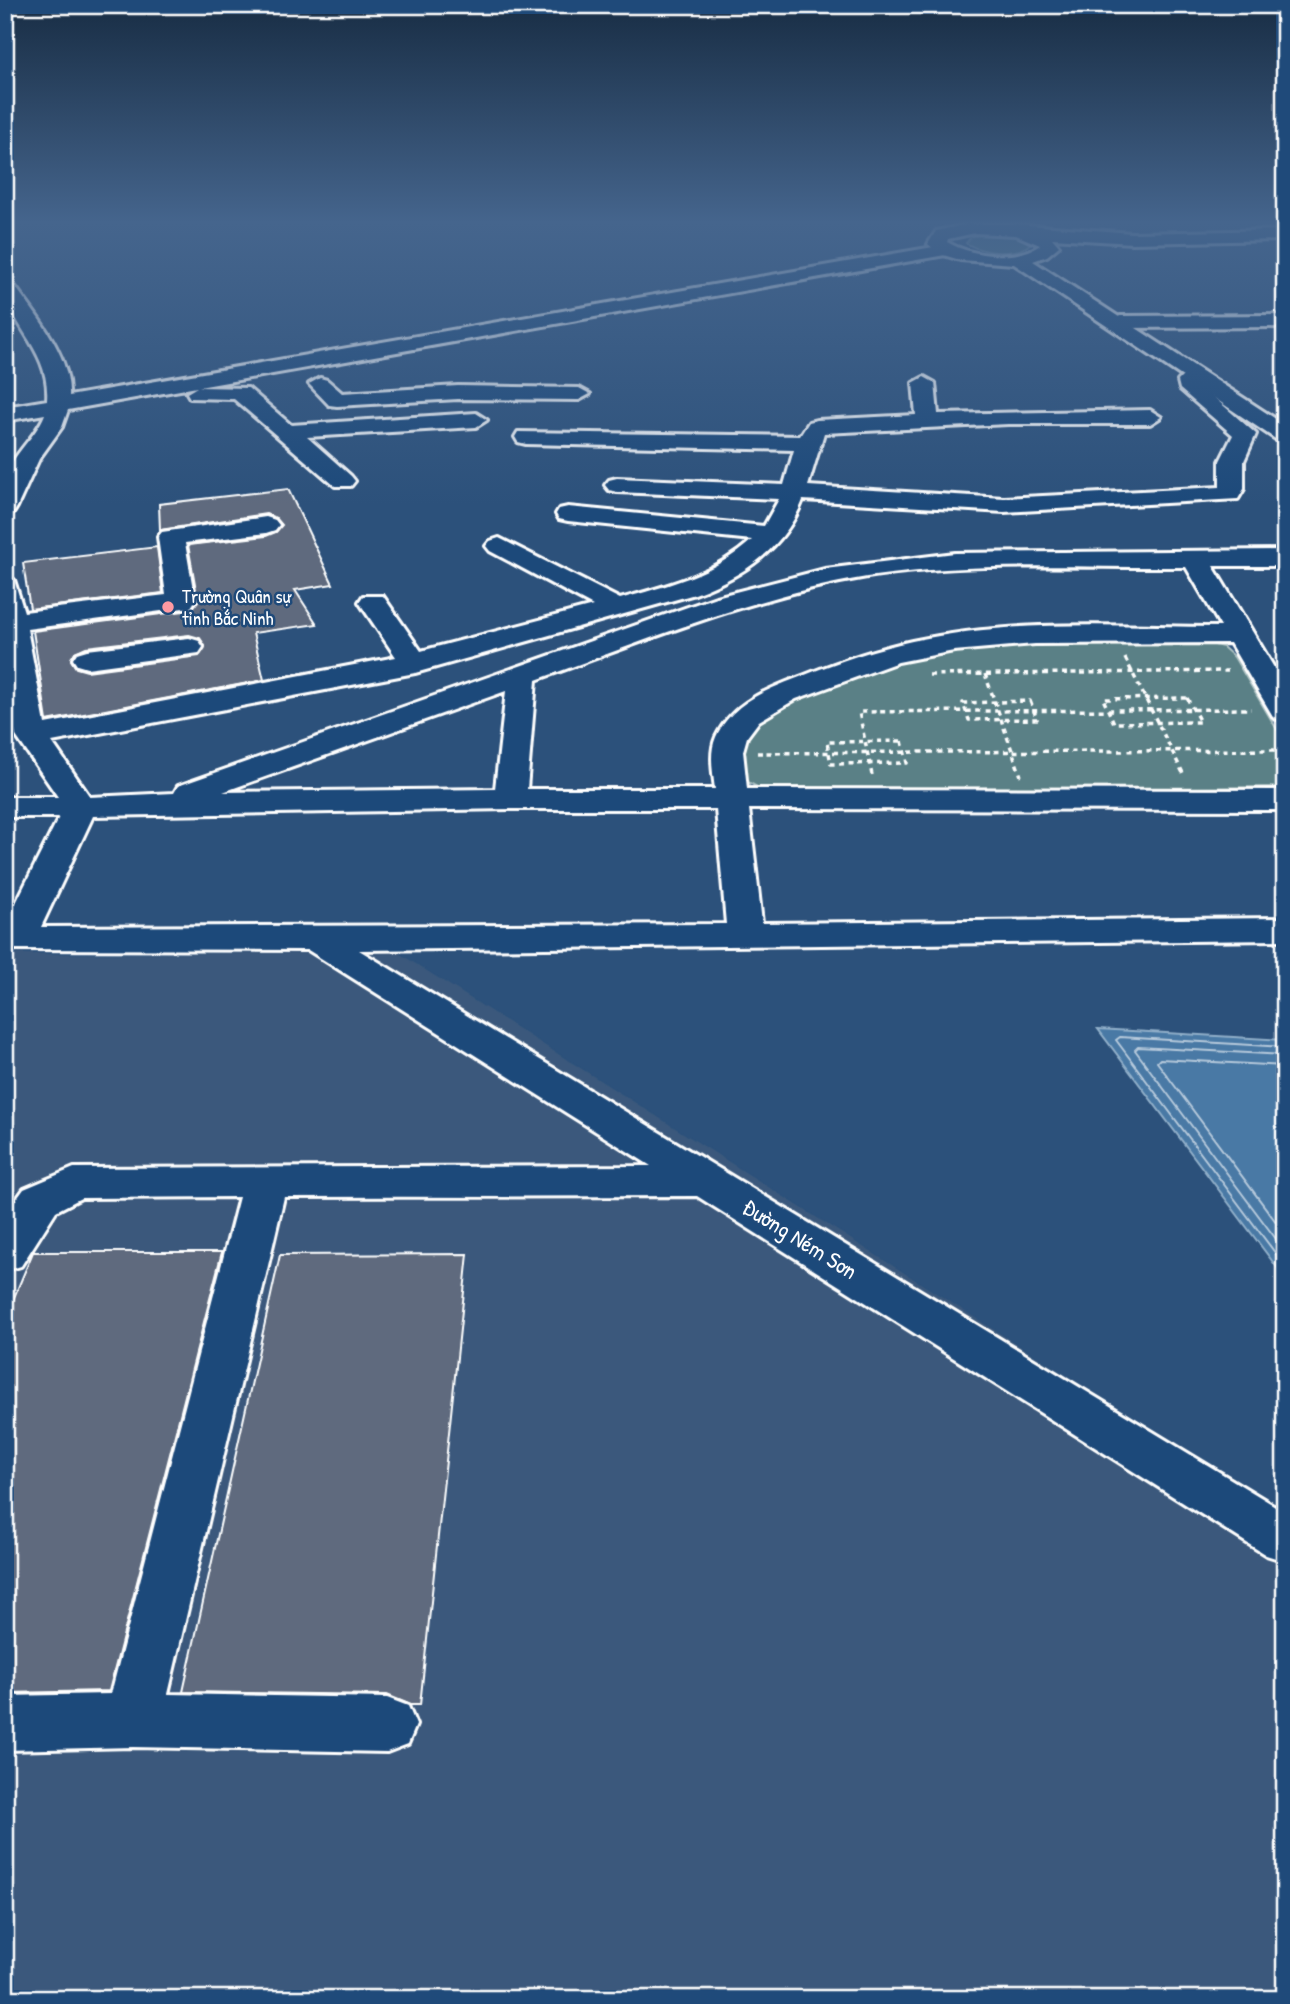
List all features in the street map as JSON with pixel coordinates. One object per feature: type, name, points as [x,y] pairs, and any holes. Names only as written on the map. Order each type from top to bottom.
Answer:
[{"type":"street","points":[[5,506],[31,453],[50,428],[59,404],[58,376],[45,343],[22,318]]},
{"type":"street","points":[[8,413],[557,318]]},
{"type":"street","points":[[1113,318],[1284,435]]},
{"type":"street","points":[[1120,322],[1285,321]]},
{"type":"street","points":[[419,374],[309,386],[337,400],[415,393],[513,391],[579,394]]},
{"type":"street","points":[[1199,379],[1189,381],[1191,389],[1244,432],[1245,436]]},
{"type":"street","points":[[923,383],[929,419]]},
{"type":"street","points":[[50,428],[177,396],[221,391],[241,394],[265,391]]},
{"type":"street","points":[[241,394],[343,481]]},
{"type":"street","points":[[32,736],[375,671],[493,645],[680,591],[726,574],[779,528],[793,495],[807,443],[817,427],[825,424],[929,419],[1150,417]]},
{"type":"street","points":[[288,432],[477,420]]},
{"type":"street","points":[[1245,436],[1284,435]]},
{"type":"street","points":[[617,485],[793,495],[875,496],[1004,505],[1229,494],[1232,489],[1232,461],[1245,436]]},
{"type":"street","points":[[526,437],[807,443]]},
{"type":"street","points":[[568,514],[679,523],[772,535]]},
{"type":"street","points":[[88,659],[190,651],[171,537],[266,525]]},
{"type":"street","points":[[499,546],[617,608]]},
{"type":"street","points":[[1195,558],[1285,712]]},
{"type":"street","points":[[160,803],[726,603],[841,574],[955,561],[1285,558]]},
{"type":"street","points":[[5,586],[32,736],[81,807]]},
{"type":"street","points":[[12,622],[181,601]]},
{"type":"street","points":[[373,601],[415,664]]},
{"type":"street","points":[[745,933],[727,751],[730,738],[742,718],[778,696],[867,661],[937,645],[992,639],[1239,635]]},
{"type":"street","points":[[510,799],[522,676]]},
{"type":"street","points":[[5,807],[510,799],[1285,800]]},
{"type":"street","points":[[81,807],[11,938],[316,939],[1285,929]]},
{"type":"street","name":"Đường Ném Sơn","points":[[316,939],[1285,1539]]},
{"type":"street","points":[[5,1255],[12,1239],[40,1200],[74,1183],[705,1181]]},
{"type":"street","points":[[133,1720],[265,1182]]},
{"type":"street","points":[[5,1723],[133,1720],[387,1726]]},
{"type":"path","points":[[1122,654],[1189,786]]},
{"type":"path","points":[[917,675],[1233,671]]},
{"type":"path","points":[[985,674],[1025,787]]},
{"type":"path","points":[[1187,698],[1200,722],[1114,723],[1103,699],[1145,699],[1187,698]]},
{"type":"path","points":[[1030,701],[1037,719],[970,720],[963,703],[995,702],[1030,701]]},
{"type":"path","points":[[874,788],[859,712],[1256,709]]},
{"type":"path","points":[[902,741],[907,763],[831,764],[827,742],[865,742],[902,741]]},
{"type":"path","points":[[746,753],[1280,750]]},
{"type":"shaded area","points":[[397,952],[1285,1514],[1285,1999],[5,1999],[5,954]]},
{"type":"green space","points":[[1197,641],[1223,647],[1234,657],[1285,743],[1285,787],[777,792],[759,788],[744,780],[741,742],[749,726],[755,721],[836,682],[886,665],[936,654],[988,647]]},
{"type":"water","points":[[1098,1029],[1285,1040],[1285,1278]]},
{"type":"building","name":"Trường Quân sự tỉnh Bắc Ninh","points":[[288,489],[333,584],[295,590],[317,624],[253,633],[264,680],[47,721],[33,631],[191,610],[198,601],[188,545],[266,536],[276,532],[282,525],[276,518],[266,514],[160,530],[159,504]],"holes":[[[189,635],[200,638],[205,646],[199,656],[87,671],[76,668],[71,660],[75,652],[86,647]]]},
{"type":"building","points":[[157,547],[163,593],[30,609],[23,563]]},
{"type":"building","points":[[33,1252],[222,1252],[109,1691],[5,1693],[5,1319]]},
{"type":"building","points":[[468,1254],[420,1705],[411,1705],[387,1695],[183,1692],[280,1255]]},
{"type":"place","name":"Trường Quân sự tỉnh Bắc Ninh","points":[[168,607]]}]
